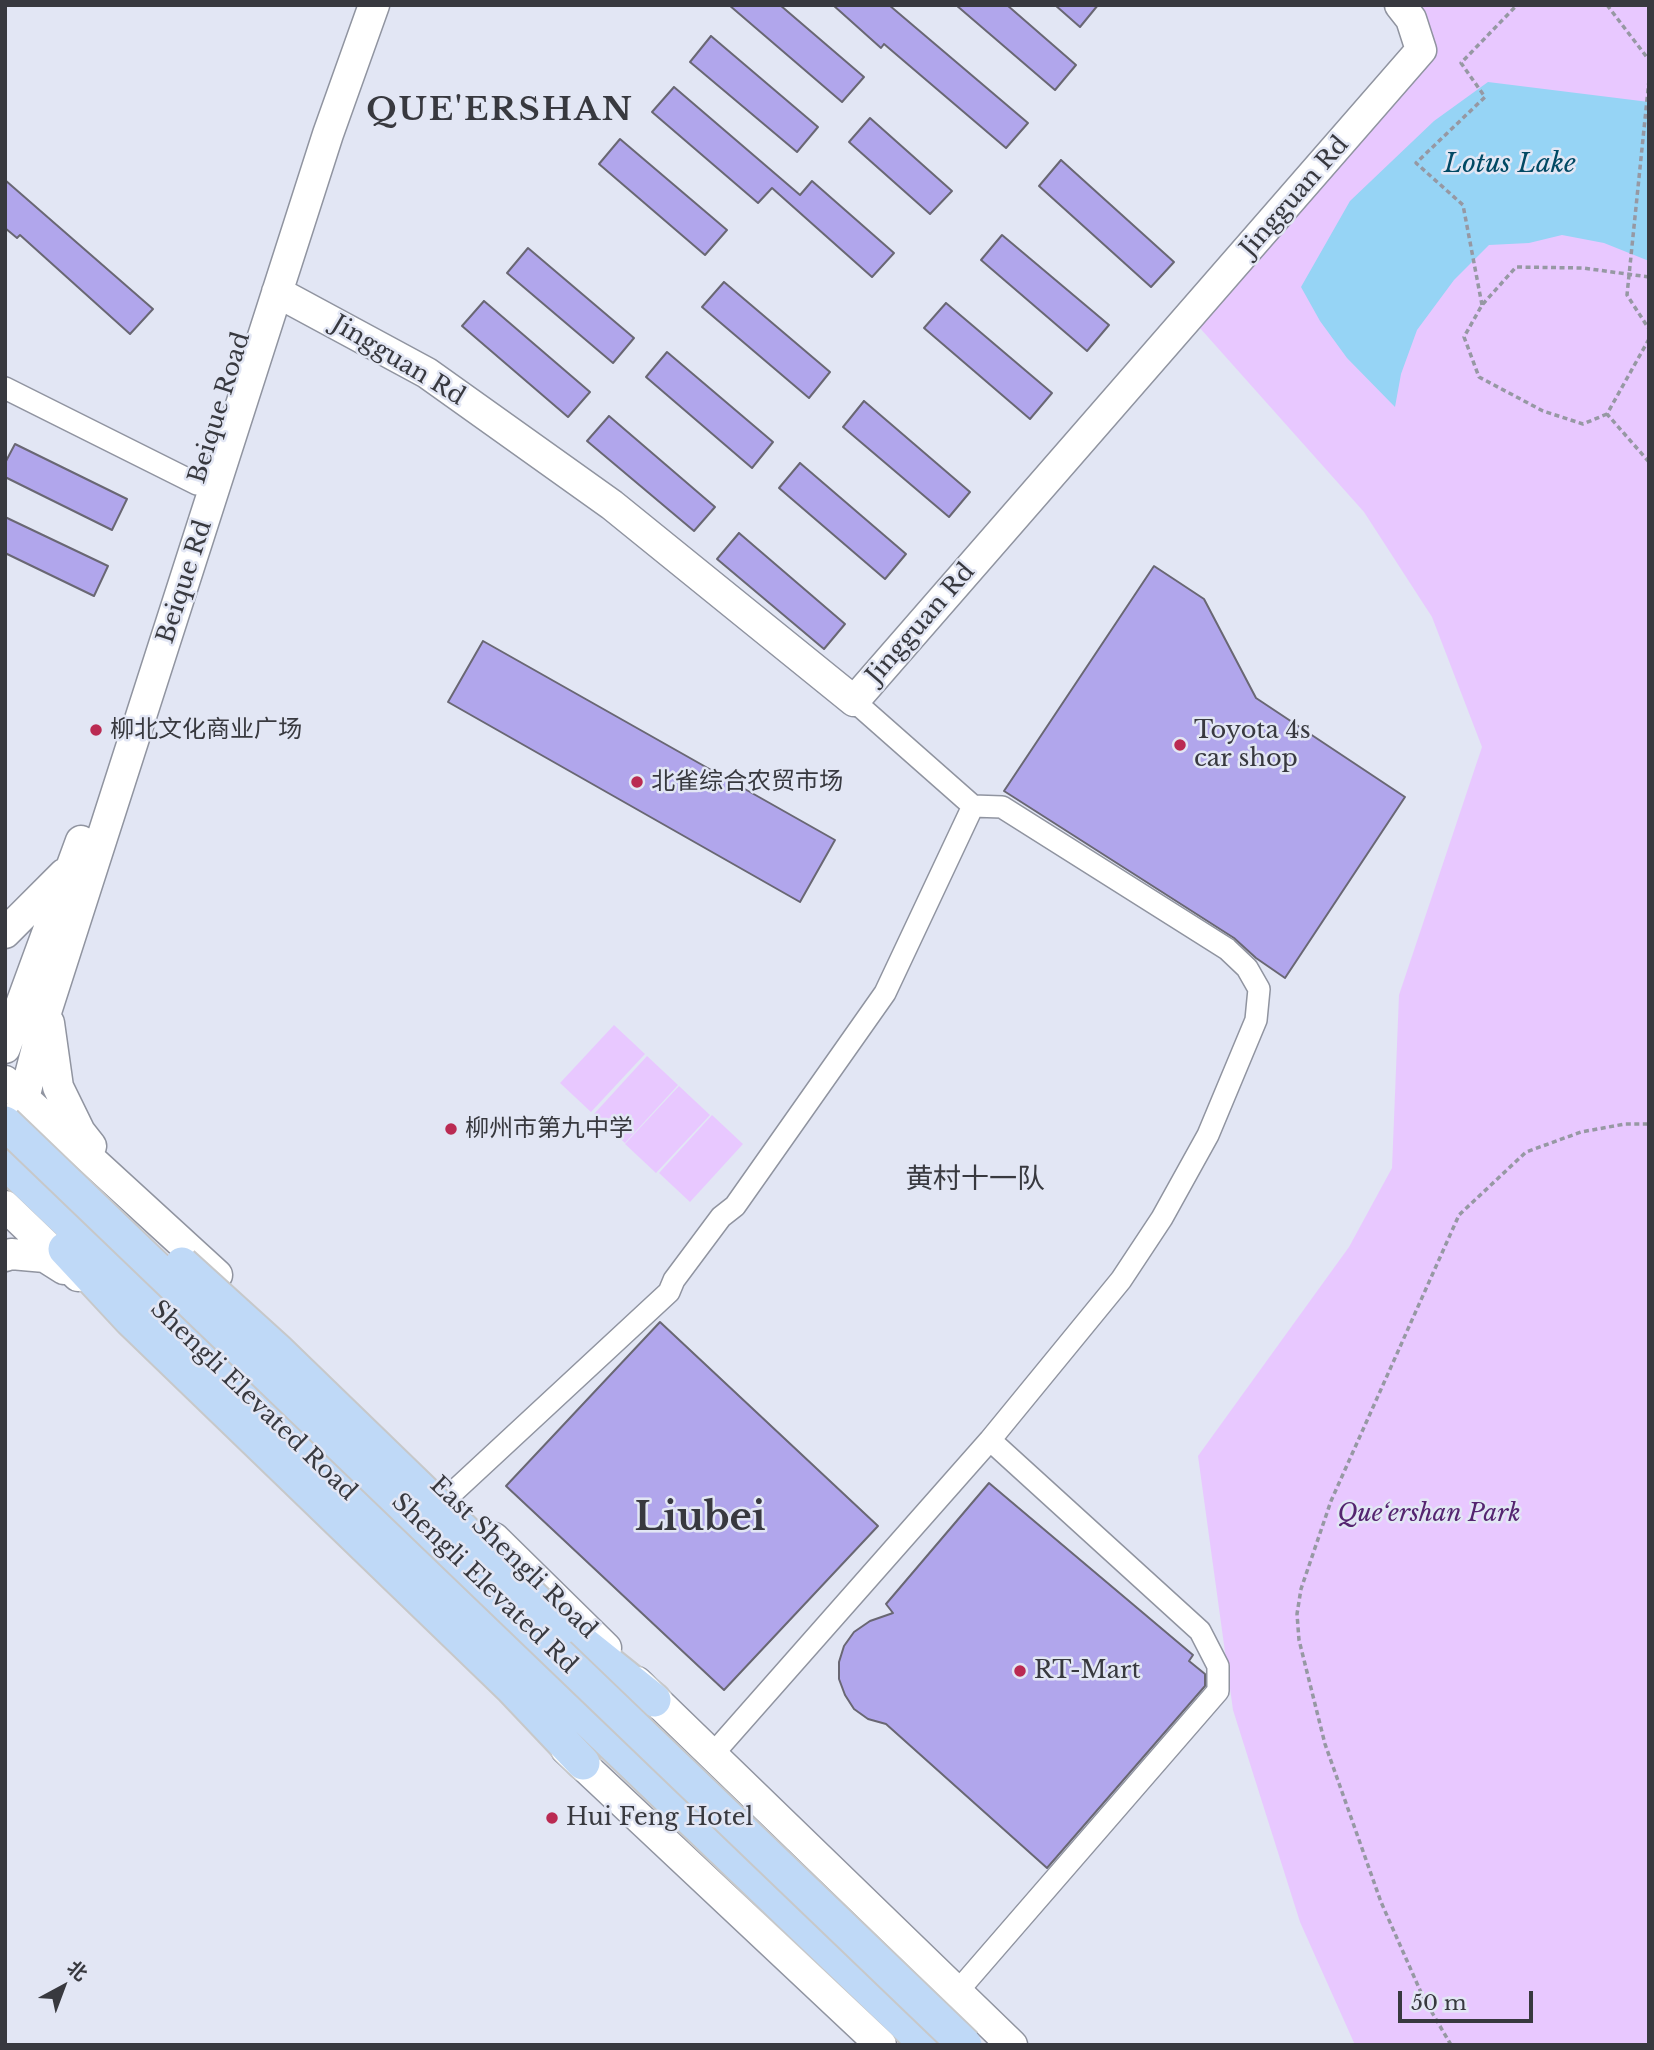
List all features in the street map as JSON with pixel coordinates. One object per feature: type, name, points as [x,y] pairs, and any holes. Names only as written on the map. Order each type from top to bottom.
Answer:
[{"type":"main road","points":[[10,1104],[258,1333],[563,1627],[653,1700]]},
{"type":"main road","name":"Shengli Elevated Rd","points":[[10,1104],[965,2045]]},
{"type":"main road","name":"Shengli Elevated Road","points":[[5,1162],[927,2045]]},
{"type":"main road","points":[[5,1177],[62,1247],[131,1320],[512,1688],[583,1763]]},
{"type":"street","name":"Beique Road","points":[[5,1048],[74,863],[197,484],[261,274],[352,5]]},
{"type":"street","name":"Beique Rd","points":[[5,1162],[10,1104],[47,1009],[328,134],[374,5]]},
{"type":"street","name":"Jingguan Rd","points":[[277,292],[437,380],[612,505],[854,701],[1182,328],[1421,50],[1411,19],[1400,5]]},
{"type":"street","points":[[5,388],[197,484]]},
{"type":"street","points":[[712,1755],[990,1440],[1121,1280],[1162,1218],[1208,1135],[1241,1062],[1256,1020],[1259,989],[1247,968],[1227,949],[1002,807],[973,806],[854,701]]},
{"type":"street","points":[[449,1496],[670,1292],[674,1280],[721,1217],[735,1206],[885,993],[973,806]]},
{"type":"street","points":[[5,933],[74,863]]},
{"type":"street","points":[[47,1009],[58,1087],[80,1132],[121,1185]]},
{"type":"street","name":"East Shengli Road","points":[[10,1104],[121,1185],[150,1216],[297,1346],[449,1496],[574,1613],[653,1700],[1012,2045]]},
{"type":"street","points":[[5,1206],[500,1696],[583,1763],[881,2045]]},
{"type":"street","points":[[5,1256],[11,1254],[45,1257],[79,1277]]},
{"type":"street","points":[[957,1992],[1218,1691],[1218,1666],[1200,1631],[990,1440]]},
{"type":"path","points":[[1482,305],[1463,205],[1416,163],[1485,97],[1461,63],[1517,5]]},
{"type":"path","points":[[1607,5],[1649,60]]},
{"type":"path","points":[[1649,80],[1627,295],[1649,329]]},
{"type":"path","points":[[1649,277],[1583,268],[1516,267],[1482,305],[1464,337],[1479,377],[1542,411],[1583,424],[1607,415],[1649,339]]},
{"type":"path","points":[[1607,415],[1649,462]]},
{"type":"path","points":[[1451,2045],[1423,1997],[1381,1902],[1325,1744],[1299,1640],[1297,1614],[1301,1588],[1331,1500],[1459,1215],[1526,1152],[1581,1132],[1649,1124]]},
{"type":"green space","name":"Que‘ershan Park","points":[[1400,5],[1649,5],[1649,2045],[1355,2045],[1300,1922],[1233,1710],[1198,1456],[1349,1247],[1392,1168],[1399,995],[1482,747],[1432,617],[1364,512],[1191,318],[1421,51]]},
{"type":"green space","points":[[614,1025],[645,1054],[591,1112],[560,1083]]},
{"type":"green space","points":[[647,1056],[678,1085],[625,1143],[594,1114]]},
{"type":"green space","points":[[679,1086],[710,1115],[656,1173],[625,1144]]},
{"type":"green space","points":[[712,1115],[743,1144],[690,1202],[659,1173]]},
{"type":"water","name":"Lotus Lake","points":[[1488,82],[1649,102],[1649,261],[1604,243],[1562,235],[1529,243],[1489,245],[1454,280],[1417,330],[1401,374],[1395,407],[1347,358],[1320,321],[1301,287],[1350,201],[1434,121]]},
{"type":"building","points":[[729,5],[780,5],[864,77],[842,102]]},
{"type":"building","points":[[833,5],[889,5],[1028,123],[1006,148],[884,44],[881,48]]},
{"type":"building","points":[[956,5],[1007,5],[1076,65],[1055,90]]},
{"type":"building","points":[[1055,5],[1098,5],[1080,27]]},
{"type":"building","points":[[711,36],[818,127],[797,152],[690,62]]},
{"type":"building","points":[[674,87],[800,195],[812,181],[894,253],[872,277],[772,188],[758,203],[652,112]]},
{"type":"building","points":[[870,118],[952,191],[930,214],[849,142]]},
{"type":"building","points":[[620,139],[727,230],[705,255],[599,164]]},
{"type":"building","points":[[1061,160],[1174,262],[1151,287],[1039,186]]},
{"type":"building","points":[[5,180],[153,309],[130,334],[20,235],[17,238],[5,228]]},
{"type":"building","points":[[1002,235],[1109,325],[1087,351],[981,260]]},
{"type":"building","points":[[528,248],[634,338],[613,363],[507,273]]},
{"type":"building","points":[[724,282],[830,372],[809,398],[702,307]]},
{"type":"building","points":[[484,301],[590,392],[568,417],[462,326]]},
{"type":"building","points":[[946,303],[1052,393],[1030,419],[924,328]]},
{"type":"building","points":[[667,352],[773,442],[752,468],[646,377]]},
{"type":"building","points":[[864,401],[970,492],[949,517],[843,427]]},
{"type":"building","points":[[609,416],[715,507],[694,531],[587,441]]},
{"type":"building","points":[[15,444],[127,499],[112,530],[5,477],[5,463]]},
{"type":"building","points":[[800,463],[906,554],[885,579],[779,488]]},
{"type":"building","points":[[5,517],[108,566],[94,596],[5,553]]},
{"type":"building","points":[[739,533],[845,624],[824,649],[717,559]]},
{"type":"building","name":"Toyota 4s car shop","points":[[1154,566],[1204,599],[1256,698],[1405,797],[1285,978],[1256,958],[1234,938],[1004,791]]},
{"type":"building","points":[[483,641],[835,840],[800,902],[448,702]]},
{"type":"building","points":[[660,1322],[878,1526],[724,1690],[506,1486]]},
{"type":"building","name":"RT-Mart","points":[[989,1483],[1193,1655],[1189,1661],[1205,1674],[1205,1686],[1047,1868],[886,1724],[868,1719],[854,1709],[839,1679],[839,1662],[844,1646],[854,1632],[870,1621],[893,1613],[886,1604]]},
{"type":"place","name":"柳北文化商业广场","points":[[96,730]]},
{"type":"place","name":"Toyota 4s car shop","points":[[1180,745]]},
{"type":"place","name":"北雀综合农贸市场","points":[[637,782]]},
{"type":"place","name":"柳州市第九中学","points":[[451,1129]]},
{"type":"place","name":"RT-Mart","points":[[1020,1671]]},
{"type":"place","name":"Hui Feng Hotel","points":[[552,1818]]},
{"type":"district","name":"QUE'ERSHAN","points":[[500,111]]},
{"type":"district","name":"黄村十一队","points":[[975,1180]]},
{"type":"district","name":"Liubei","points":[[700,1519]]}]
